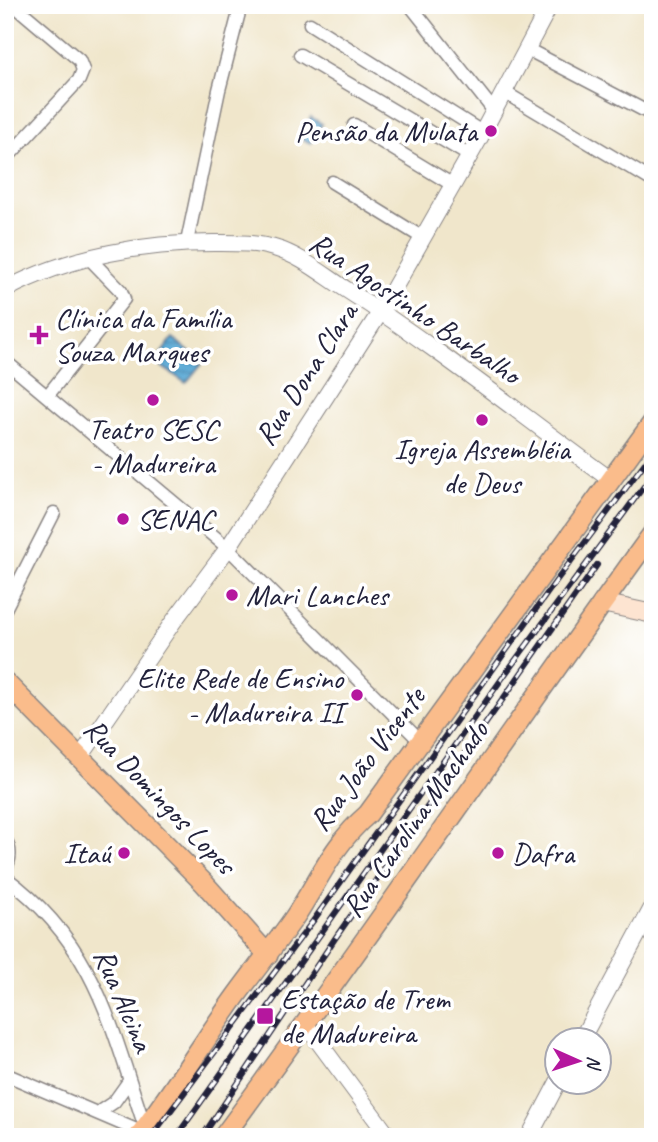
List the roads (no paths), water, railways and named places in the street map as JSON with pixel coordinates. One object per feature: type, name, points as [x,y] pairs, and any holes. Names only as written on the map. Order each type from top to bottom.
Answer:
[{"type":"main road","name":"Rua João Vicente","points":[[141,1132],[268,955],[349,830],[368,814],[653,422]]},
{"type":"main road","name":"Rua Carolina Machado","points":[[223,1137],[306,1025],[653,533]]},
{"type":"main road","points":[[602,603],[653,614]]},
{"type":"main road","name":"Rua Domingos Lopes","points":[[5,682],[203,882],[268,955]]},
{"type":"street","points":[[5,160],[79,80],[83,70],[79,60],[14,5]]},
{"type":"street","points":[[187,242],[219,90],[241,5]]},
{"type":"street","points":[[410,5],[494,111]]},
{"type":"street","name":"Rua Dona Clara","points":[[80,756],[228,548],[381,312],[470,156],[550,5]]},
{"type":"street","points":[[310,24],[482,132]]},
{"type":"street","points":[[527,49],[653,115]]},
{"type":"street","points":[[300,55],[470,156]]},
{"type":"street","points":[[504,92],[653,181]]},
{"type":"street","points":[[354,125],[453,185]]},
{"type":"street","points":[[332,181],[423,238]]},
{"type":"street","name":"Rua Agostinho Barbalho","points":[[5,290],[89,258],[134,248],[187,242],[249,243],[276,248],[305,263],[381,312],[611,481]]},
{"type":"street","points":[[48,395],[124,299],[121,291],[89,258]]},
{"type":"street","points":[[7,365],[48,395],[228,548],[421,741]]},
{"type":"street","points":[[5,609],[54,513]]},
{"type":"street","points":[[5,839],[10,850],[5,871]]},
{"type":"street","name":"Rua Alcina","points":[[5,877],[22,890],[63,932],[87,969],[100,994],[129,1081],[141,1132]]},
{"type":"street","points":[[589,1026],[653,906]]},
{"type":"street","points":[[306,1025],[389,1137]]},
{"type":"street","points":[[5,1074],[141,1132]]},
{"type":"street","points":[[99,1112],[114,1102],[129,1081]]},
{"type":"street","points":[[528,1137],[551,1096]]},
{"type":"water","points":[[311,117],[322,124],[311,143],[300,138]]},
{"type":"water","points":[[173,338],[202,363],[186,383],[155,362]]},
{"type":"railway","points":[[151,1137],[313,921],[556,581],[653,452]]},
{"type":"railway","points":[[176,1137],[506,673],[653,474]]},
{"type":"railway","points":[[202,1137],[336,937],[597,565]]},
{"type":"place","name":"Pensão da Mulata","points":[[491,131]]},
{"type":"place","name":"Clínica da Família Souza Marques","points":[[39,335]]},
{"type":"place","name":"Teatro SESC - Madureira","points":[[153,400]]},
{"type":"place","name":"Igreja Assembléia de Deus","points":[[482,420]]},
{"type":"place","name":"SENAC","points":[[123,519]]},
{"type":"place","name":"Mari Lanches","points":[[232,595]]},
{"type":"place","name":"Elite Rede de Ensino - Madureira II","points":[[357,695]]},
{"type":"place","name":"Itaú","points":[[124,853]]},
{"type":"place","name":"Dafra","points":[[498,853]]},
{"type":"place","name":"Estação de Trem de Madureira","points":[[265,1016]]}]
